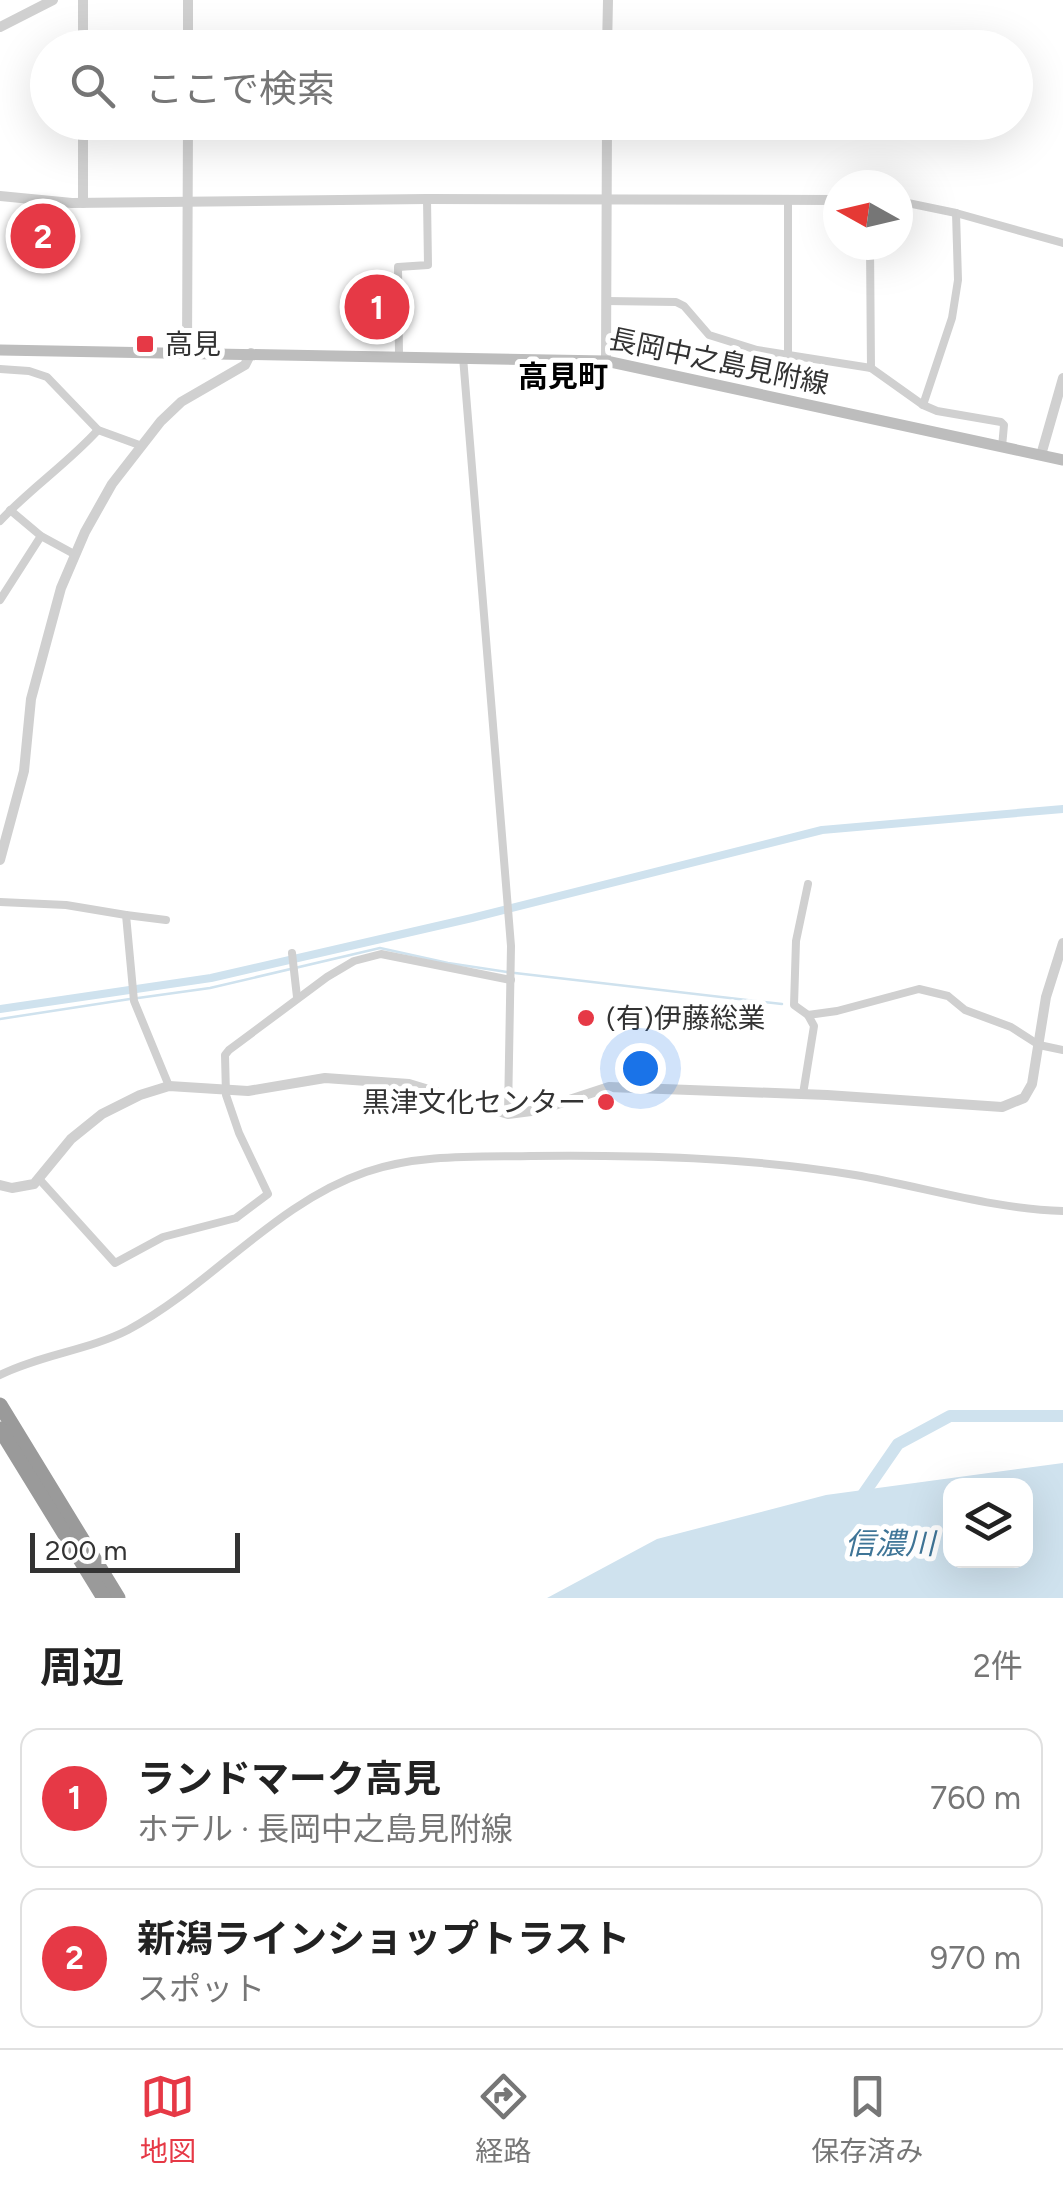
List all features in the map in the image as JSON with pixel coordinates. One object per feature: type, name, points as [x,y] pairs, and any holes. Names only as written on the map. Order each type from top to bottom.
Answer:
[{"type":"highway","points":[[0,1405],[118,1598]]},
{"type":"highway","points":[[0,1429],[104,1598]]},
{"type":"main road","name":"長岡中之島見附線","points":[[0,350],[606,362],[1063,460]]},
{"type":"street","points":[[0,27],[53,0]]},
{"type":"street","points":[[82,0],[83,30]]},
{"type":"street","points":[[188,0],[188,30]]},
{"type":"street","points":[[608,0],[608,30]]},
{"type":"street","points":[[83,140],[83,202]]},
{"type":"street","points":[[188,140],[188,352]]},
{"type":"street","points":[[606,362],[607,140]]},
{"type":"street","points":[[0,196],[83,202],[823,200]]},
{"type":"street","points":[[399,355],[398,266],[428,265],[427,199]]},
{"type":"street","points":[[788,200],[788,356]]},
{"type":"street","points":[[913,205],[1063,243]]},
{"type":"street","points":[[923,405],[954,308],[958,280],[956,213]]},
{"type":"street","points":[[870,260],[870,368]]},
{"type":"street","points":[[607,300],[676,302],[709,335],[788,356],[870,368],[937,411],[1001,422],[1002,447]]},
{"type":"street","points":[[0,860],[24,771],[32,699],[61,588],[74,554],[100,502],[142,446],[181,402],[245,365],[251,354]]},
{"type":"street","points":[[463,357],[511,980],[508,1114]]},
{"type":"street","points":[[0,369],[46,377],[98,430],[142,446]]},
{"type":"street","points":[[1041,455],[1063,378]]},
{"type":"street","points":[[934,433],[937,411]]},
{"type":"street","points":[[0,521],[98,430]]},
{"type":"street","points":[[10,510],[41,536],[74,554]]},
{"type":"street","points":[[0,600],[41,536]]},
{"type":"street","points":[[803,1094],[814,1026],[794,1005],[796,941],[808,884]]},
{"type":"street","points":[[0,902],[66,906],[166,920]]},
{"type":"street","points":[[126,915],[134,1002],[169,1086]]},
{"type":"street","points":[[0,1185],[25,1188],[40,1180],[71,1139],[102,1114],[169,1086],[255,1090],[325,1078],[409,1084],[508,1114],[539,1110],[609,1087],[1002,1107],[1015,1104],[1028,1092],[1063,943]]},
{"type":"street","points":[[292,953],[297,997]]},
{"type":"street","points":[[40,1180],[116,1263],[162,1237],[236,1218],[268,1194],[239,1133],[226,1090],[225,1054],[297,997],[354,961],[381,954],[511,980]]},
{"type":"street","points":[[808,1016],[919,988],[948,996],[964,1010],[1010,1027],[1039,1044],[1063,1050]]},
{"type":"street","points":[[0,1375],[126,1331],[321,1192],[403,1162],[680,1156],[826,1170],[973,1200],[1063,1211]]},
{"type":"water","name":"信濃川","points":[[1063,1463],[1063,1598],[547,1598],[657,1539],[826,1495],[943,1479],[943,1568],[1033,1568],[1033,1478],[952,1478]]},
{"type":"waterway","points":[[0,1009],[211,978],[472,918],[822,830],[1063,809]]},
{"type":"waterway","points":[[138,998],[210,988],[380,948],[507,972]]},
{"type":"waterway","points":[[515,973],[782,1004]]},
{"type":"waterway","points":[[0,1019],[130,999]]},
{"type":"waterway","points":[[858,1502],[898,1444],[950,1416],[1063,1416]]},
{"type":"place","name":"新潟ラインショップトラスト","points":[[43,236]]},
{"type":"place","name":"ランドマーク高見","points":[[377,307]]},
{"type":"place","name":"高見","points":[[145,344]]},
{"type":"place","name":"(有)伊藤総業","points":[[586,1018]]},
{"type":"place","name":"黒津文化センター","points":[[606,1102]]},
{"type":"district","name":"高見町","points":[[563,376]]}]
